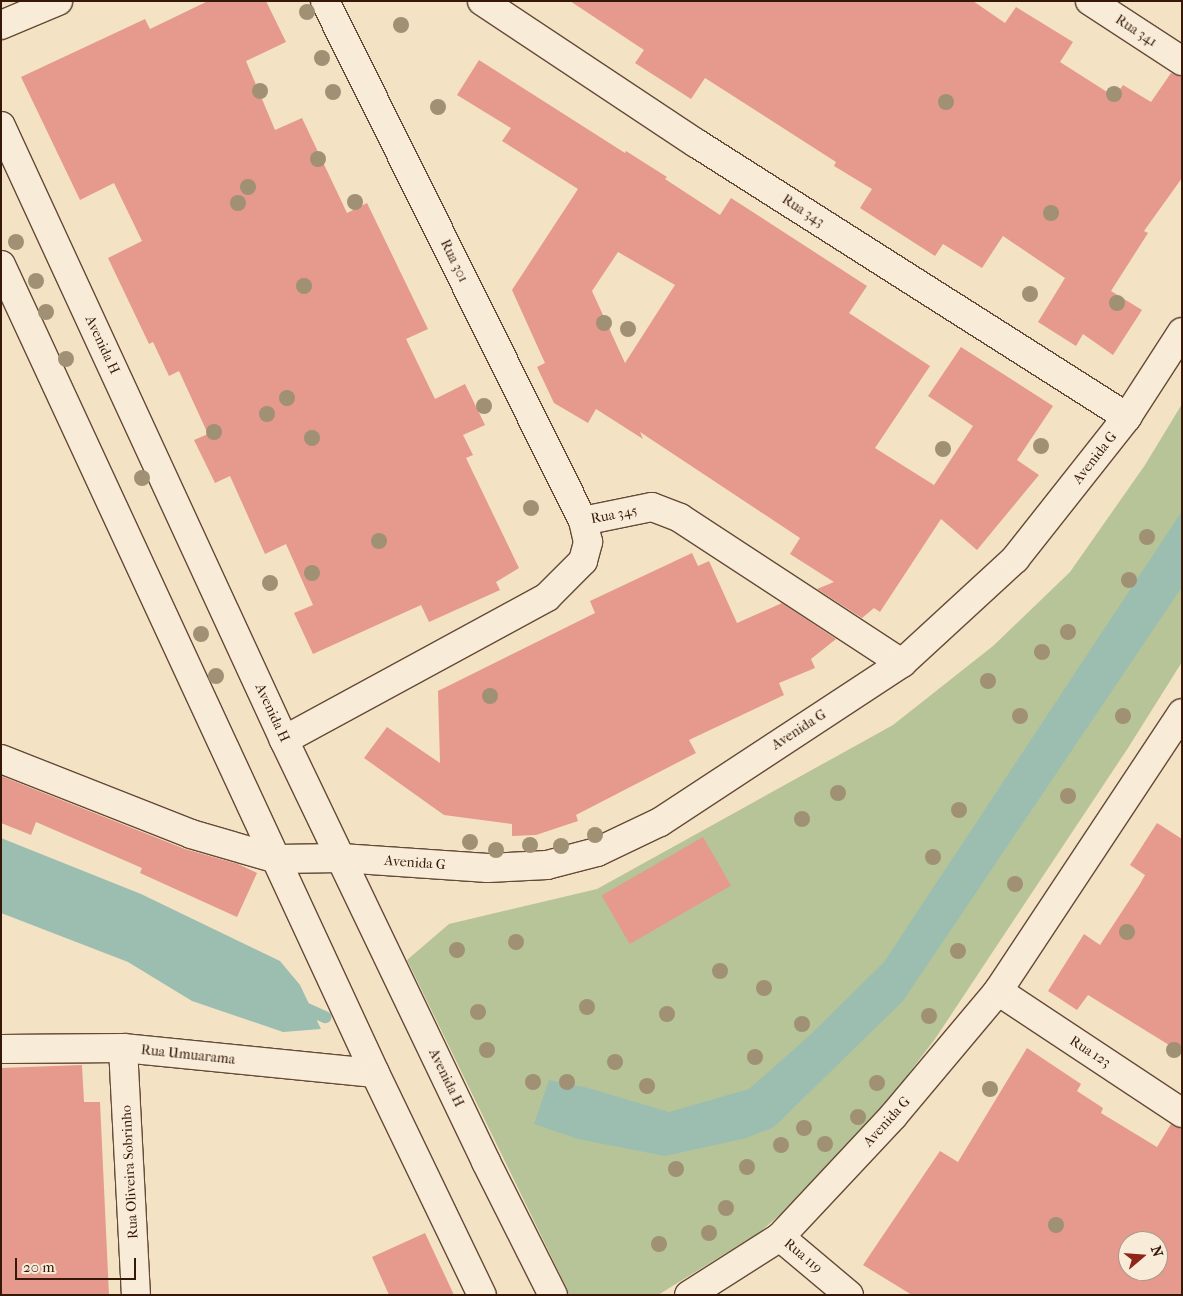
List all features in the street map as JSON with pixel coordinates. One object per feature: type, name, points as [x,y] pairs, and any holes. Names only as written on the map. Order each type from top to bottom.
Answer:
[{"type":"street","points":[[1,25],[58,1]]},
{"type":"street","name":"Rua 301","points":[[325,1],[583,521]]},
{"type":"street","name":"Rua 343","points":[[482,1],[696,143],[1127,417]]},
{"type":"street","name":"Rua 341","points":[[1090,1],[1182,61]]},
{"type":"street","name":"Avenida H","points":[[1,126],[284,740],[486,1162],[554,1295]]},
{"type":"street","points":[[1,265],[278,859],[375,1073],[482,1295]]},
{"type":"street","name":"Avenida G","points":[[278,859],[341,858],[488,868],[547,865],[597,852],[660,822],[902,663],[1015,559],[1127,417],[1182,332]]},
{"type":"street","name":"Rua 345","points":[[284,740],[547,597],[583,561],[588,542],[583,521],[652,508],[680,518],[902,663]]},
{"type":"street","name":"Avenida G","points":[[689,1295],[780,1237],[894,1115],[998,992],[1180,719]]},
{"type":"street","points":[[1,759],[191,834],[278,859]]},
{"type":"street","name":"Rua 123","points":[[998,992],[1182,1113]]},
{"type":"street","name":"Rua Umuarama","points":[[1,1049],[123,1048],[375,1073]]},
{"type":"street","name":"Rua Oliveira Sobrinho","points":[[123,1048],[136,1295]]},
{"type":"street","name":"Rua 119","points":[[780,1237],[849,1295]]},
{"type":"green space","points":[[1182,404],[1182,662],[1128,748],[935,1039],[842,1161],[760,1232],[658,1295],[570,1295],[407,960],[449,924],[597,889],[893,725],[993,646],[1070,572],[1145,465]]},
{"type":"shaded area","points":[[1182,511],[1182,587],[903,1001],[774,1127],[747,1138],[665,1156],[578,1139],[534,1124],[549,1080],[588,1088],[669,1112],[749,1089],[811,1034],[884,962]]},
{"type":"shaded area","points":[[1,838],[141,894],[280,961],[300,985],[321,1029],[283,1032],[192,1001],[128,962],[1,913]]},
{"type":"building","points":[[208,1],[266,1],[286,42],[246,61],[275,130],[302,118],[347,213],[367,203],[428,329],[406,339],[435,399],[465,384],[485,425],[463,435],[473,455],[466,458],[519,568],[496,582],[500,590],[429,622],[421,605],[313,654],[294,613],[313,605],[286,544],[265,554],[230,476],[215,483],[194,440],[208,434],[179,371],[169,376],[153,342],[149,344],[108,258],[142,241],[114,183],[80,200],[21,77],[145,19],[150,29]]},
{"type":"building","points":[[570,1],[973,1],[1005,23],[1016,7],[1073,42],[1060,62],[1115,97],[1123,85],[1151,102],[1171,73],[1182,77],[1182,178],[1144,231],[1148,233],[1111,291],[1142,310],[1113,355],[1083,334],[1076,346],[1038,322],[1065,278],[1003,236],[982,268],[943,244],[935,256],[860,208],[872,189],[834,166],[836,162],[705,78],[691,99],[635,63],[644,50]]},
{"type":"building","points":[[479,60],[625,153],[626,151],[667,177],[665,179],[720,215],[731,198],[867,286],[849,313],[930,366],[875,448],[934,485],[973,426],[928,396],[961,347],[1053,406],[1017,460],[1039,475],[977,550],[941,519],[880,612],[874,608],[862,618],[817,589],[834,582],[790,554],[800,538],[640,432],[643,439],[596,409],[588,423],[554,403],[537,367],[545,363],[512,290],[578,189],[502,141],[511,128],[457,95]],"holes":[[[618,252],[675,285],[625,363],[592,291]]]},
{"type":"building","points":[[692,553],[698,566],[709,561],[737,623],[782,603],[836,639],[811,659],[815,668],[779,683],[784,695],[689,740],[696,753],[576,815],[578,821],[536,835],[512,836],[512,824],[444,815],[364,758],[387,727],[440,763],[438,691],[595,613],[590,601]]},
{"type":"building","points":[[1,776],[185,849],[238,864],[257,873],[237,917],[140,873],[142,868],[36,822],[31,835],[1,823]]},
{"type":"building","points":[[1157,823],[1182,839],[1182,1053],[1088,995],[1077,1010],[1048,991],[1084,934],[1100,945],[1140,884],[1145,875],[1130,865]]},
{"type":"building","points":[[703,837],[731,885],[630,944],[602,896]]},
{"type":"building","points":[[1027,1048],[1081,1084],[1077,1091],[1103,1108],[1101,1113],[1157,1147],[1171,1124],[1182,1129],[1182,1295],[912,1295],[863,1265],[940,1151],[958,1162]]},
{"type":"building","points":[[82,1065],[84,1102],[100,1102],[109,1295],[1,1295],[1,1068]]},
{"type":"building","points":[[425,1233],[454,1295],[389,1295],[372,1257]]},
{"type":"waterway","points":[[298,1005],[325,1017]]}]
